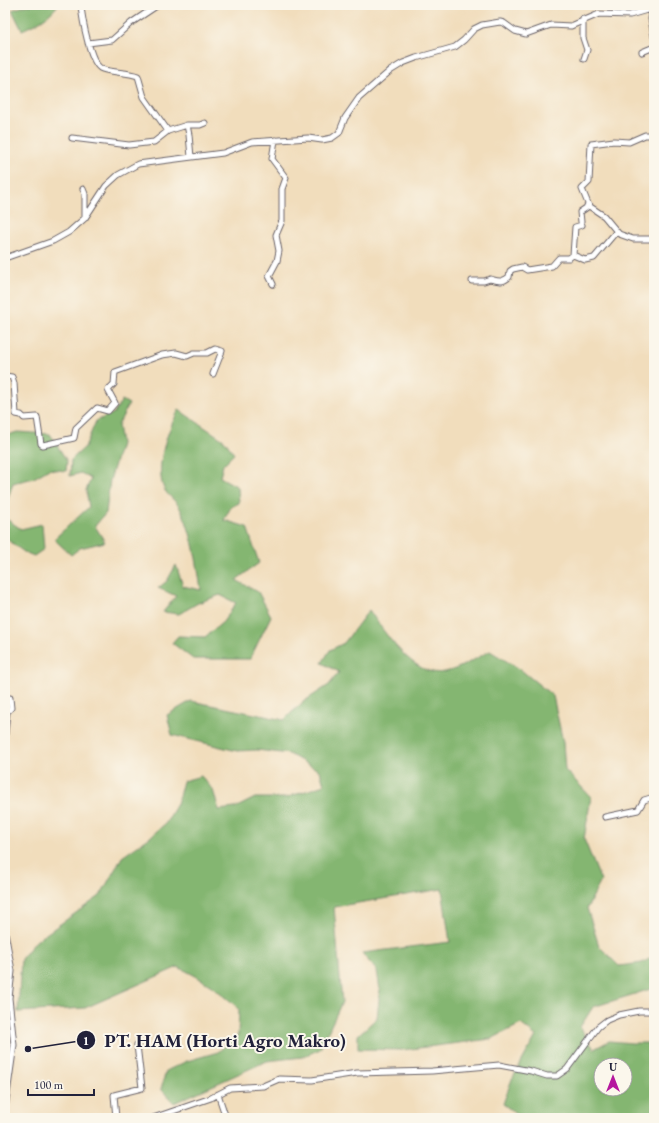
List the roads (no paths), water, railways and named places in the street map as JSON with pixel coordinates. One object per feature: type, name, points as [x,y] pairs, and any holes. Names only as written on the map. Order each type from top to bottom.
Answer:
[{"type":"street","points":[[81,5],[88,43],[95,63],[101,69],[138,76],[144,97],[168,131]]},
{"type":"street","points":[[88,43],[112,40],[134,20],[158,5]]},
{"type":"street","points":[[5,258],[53,241],[69,232],[85,218],[106,186],[129,168],[145,163],[223,153],[247,143],[308,138],[322,140],[332,138],[339,133],[345,118],[359,98],[390,71],[403,63],[416,58],[454,47],[464,40],[474,29],[482,25],[500,22],[515,31],[526,34],[551,25],[571,26],[600,14],[630,15],[653,8],[651,19],[654,37]]},
{"type":"street","points":[[583,20],[583,38],[587,50],[584,59]]},
{"type":"street","points":[[642,52],[654,47]]},
{"type":"street","points":[[72,138],[129,145],[154,142],[168,131],[186,124],[200,125],[204,123]]},
{"type":"street","points":[[186,124],[189,135],[191,157]]},
{"type":"street","points":[[654,131],[651,135],[645,135],[633,141],[614,141],[591,144],[589,182],[582,189],[588,204],[592,209],[604,216],[616,232],[622,236],[633,239],[654,239]]},
{"type":"street","points":[[273,284],[269,276],[277,261],[279,252],[276,236],[282,221],[282,189],[286,178],[272,159],[275,140]]},
{"type":"street","points":[[83,190],[85,194],[85,218]]},
{"type":"street","points":[[573,255],[575,227],[582,224],[580,212],[586,208],[588,204]]},
{"type":"street","points":[[573,255],[585,260],[594,258],[616,232]]},
{"type":"street","points":[[472,281],[484,282],[490,278],[498,282],[504,281],[509,277],[510,272],[513,269],[522,267],[527,270],[552,266],[558,259],[569,258],[573,255]]},
{"type":"street","points":[[5,376],[12,378],[14,383],[16,414],[21,415],[24,418],[37,417],[41,444],[44,445],[74,438],[76,428],[97,408],[108,411],[114,405],[115,402],[108,390],[113,385],[115,372],[162,355],[176,353],[187,356],[194,353],[207,354],[215,348],[222,351],[212,374]]},
{"type":"street","points":[[5,734],[7,713],[11,708],[10,698]]},
{"type":"street","points":[[605,817],[638,810],[644,800],[654,796]]},
{"type":"street","points":[[5,932],[12,971],[9,998],[14,1045],[5,1108]]},
{"type":"street","points":[[153,1118],[218,1094],[230,1088],[262,1086],[279,1079],[312,1080],[357,1073],[432,1071],[491,1065],[508,1065],[546,1076],[557,1076],[567,1069],[598,1028],[607,1020],[626,1014],[654,1010]]},
{"type":"street","points":[[116,1118],[114,1095],[142,1087],[137,1045]]},
{"type":"street","points":[[218,1094],[226,1118]]},
{"type":"place","name":"PT. HAM (Horti Agro Makro)","points":[[28,1049]]}]
